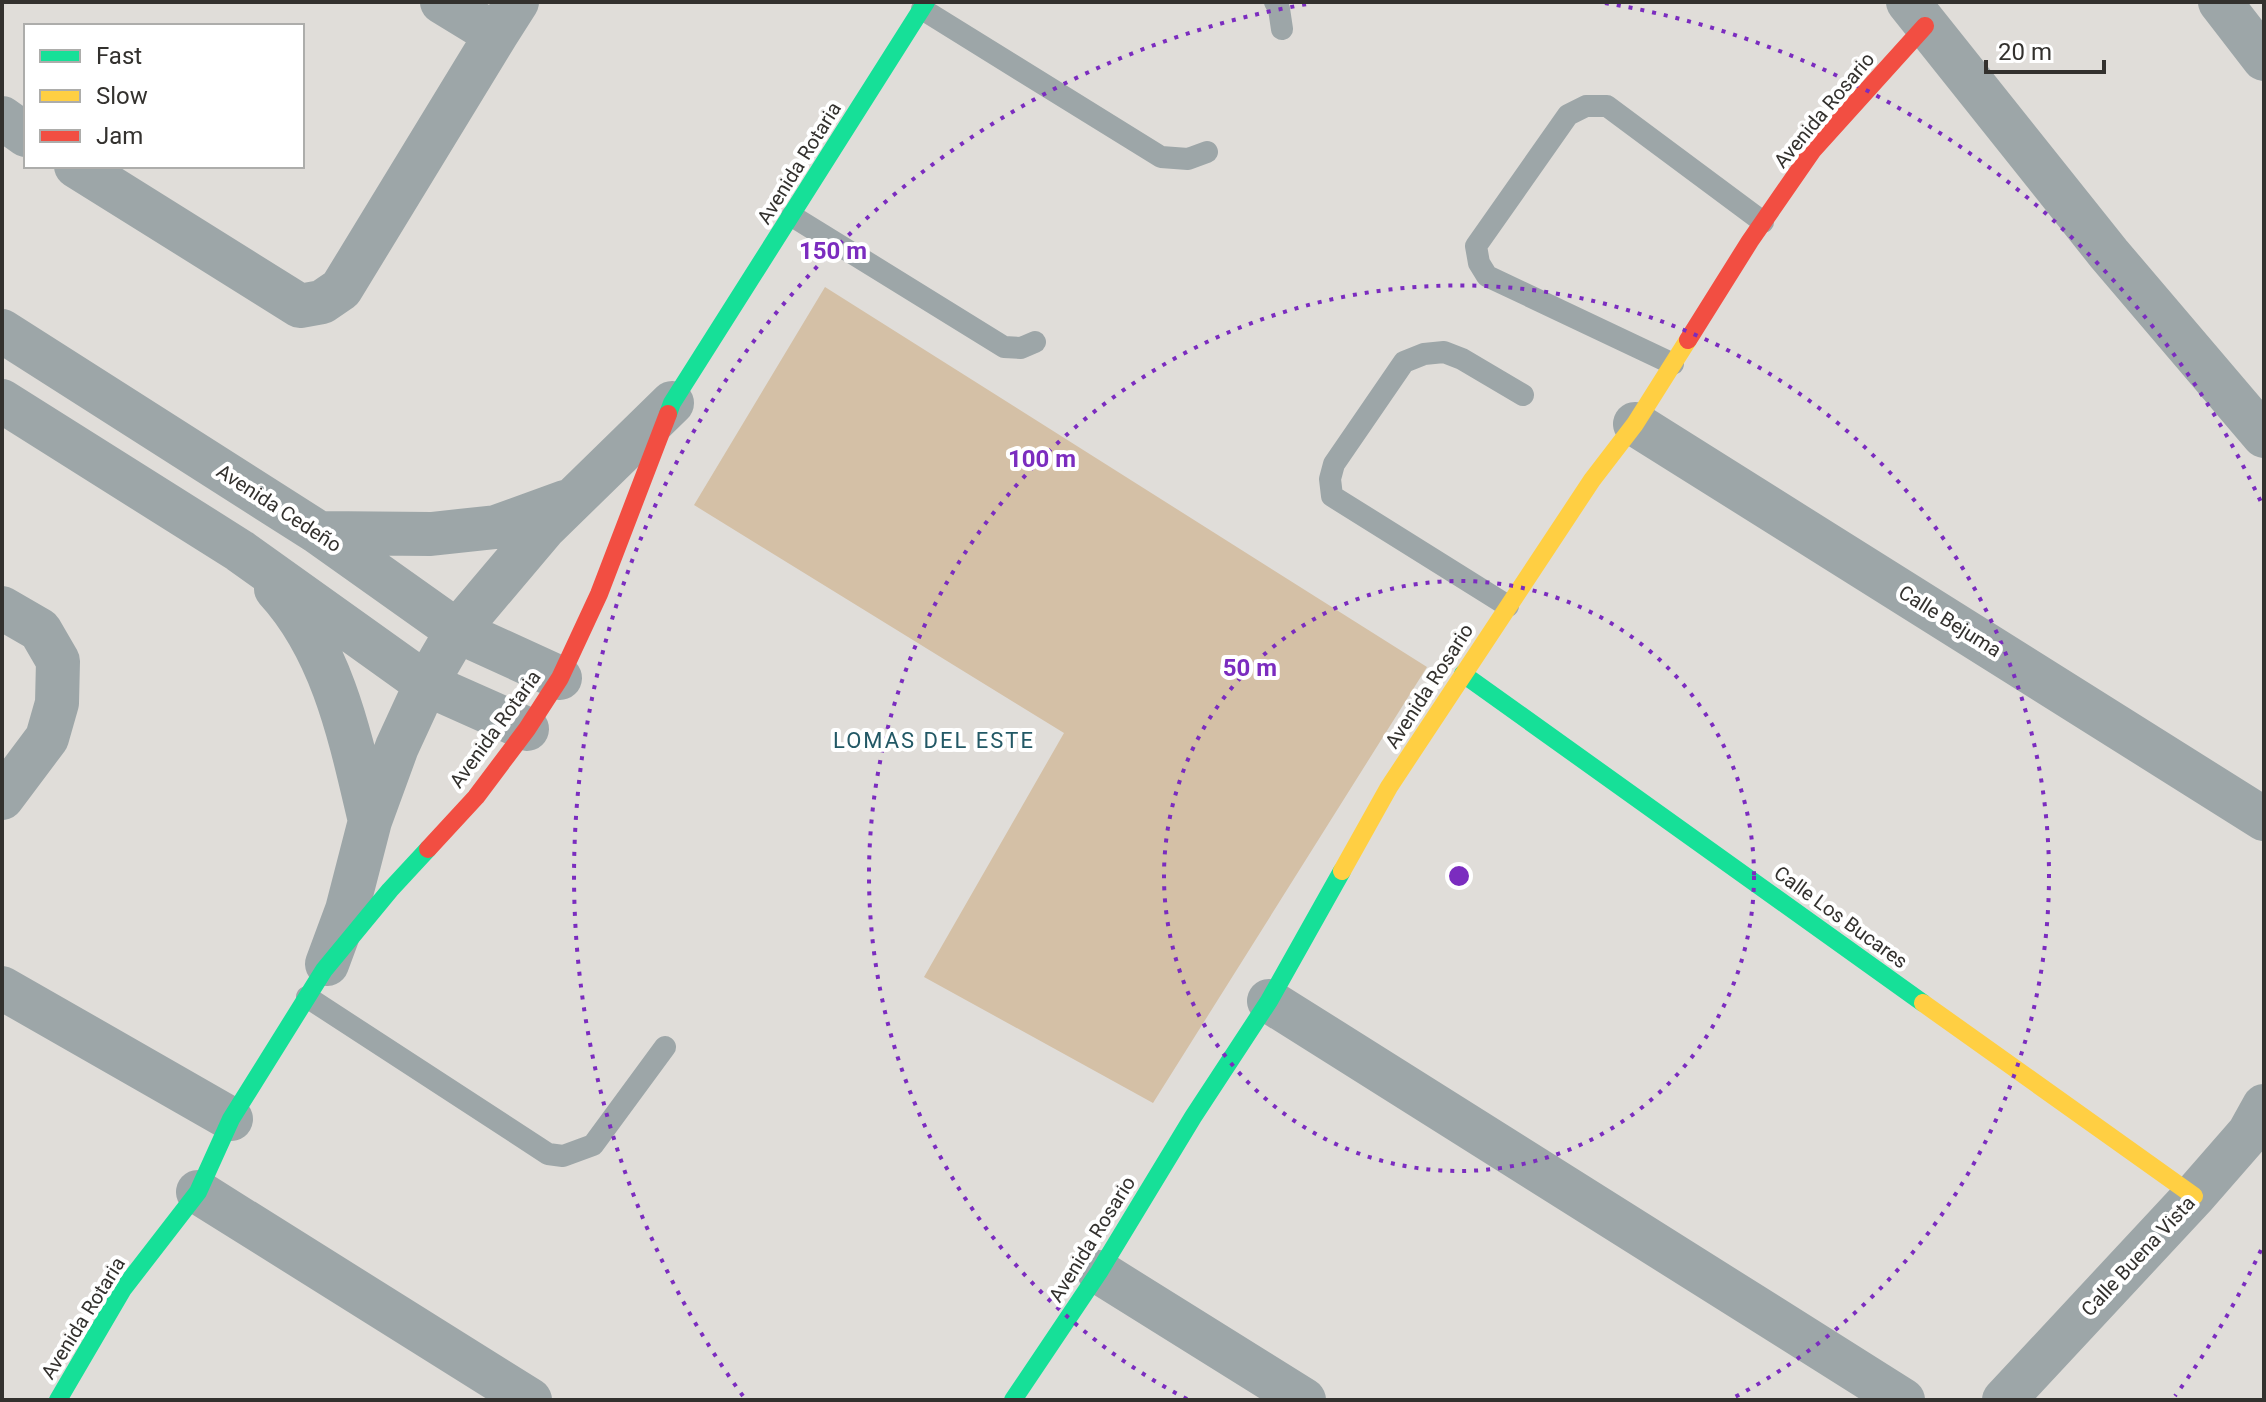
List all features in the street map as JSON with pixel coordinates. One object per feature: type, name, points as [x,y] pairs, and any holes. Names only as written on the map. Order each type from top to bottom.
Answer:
[{"type":"street","points":[[79,168],[300,306],[322,302],[341,289],[506,18],[442,2]]},
{"type":"street","points":[[2220,2],[2264,59]]},
{"type":"street","name":"Avenida Rotaria","points":[[58,1400],[123,1289],[198,1192],[231,1119],[316,983],[390,890],[476,797],[527,729],[560,678],[599,594],[672,403],[924,6]]},
{"type":"street","points":[[1917,14],[2109,254],[2264,436]]},
{"type":"street","name":"Avenida Rosario","points":[[1013,1400],[1099,1272],[1193,1117],[1269,1001],[1389,787],[1592,480],[1635,424],[1763,222],[1813,150],[1917,14]]},
{"type":"street","points":[[2,118],[24,134]]},
{"type":"street","name":"Avenida Cedeño","points":[[2,331],[319,533],[457,631],[560,678]]},
{"type":"street","points":[[2,401],[240,551],[426,684],[527,729]]},
{"type":"street","points":[[316,983],[347,910],[370,821],[397,747],[426,684],[457,631],[534,539],[672,403]]},
{"type":"street","name":"Calle Bejuma","points":[[1635,424],[2264,819]]},
{"type":"street","points":[[319,533],[431,534],[496,527],[571,500]]},
{"type":"street","points":[[240,551],[285,599],[320,656],[345,717],[370,821]]},
{"type":"street","points":[[2,608],[40,630],[58,661],[58,689],[47,738],[2,798]]},
{"type":"street","name":"Calle Los Bucares","points":[[1463,674],[2194,1196]]},
{"type":"street","points":[[2,988],[231,1119]]},
{"type":"street","points":[[1269,1001],[1903,1400]]},
{"type":"street","name":"Calle Buena Vista","points":[[2004,1400],[2194,1196],[2249,1133],[2264,1106]]},
{"type":"street","points":[[198,1192],[530,1400]]},
{"type":"street","points":[[1099,1272],[1304,1400]]},
{"type":"lane","points":[[1275,2],[1282,29]]},
{"type":"lane","points":[[924,6],[1161,157],[1188,159],[1207,152]]},
{"type":"lane","points":[[1673,364],[1487,276],[1479,263],[1476,246],[1568,115],[1586,106],[1607,106],[1763,222]]},
{"type":"lane","points":[[792,216],[1004,347],[1021,348],[1035,342]]},
{"type":"lane","points":[[1508,606],[1332,496],[1330,479],[1334,464],[1404,362],[1424,354],[1444,352],[1462,359],[1523,395]]},
{"type":"lane","points":[[316,983],[548,1154],[563,1156],[593,1145],[665,1047]]},
{"type":"shaded area","points":[[825,287],[1427,667],[1153,1103],[924,977],[1064,733],[694,505]]},
{"type":"traffic: fast","points":[[668,414],[672,403],[926,2]]},
{"type":"traffic: fast","points":[[1463,674],[1923,1003]]},
{"type":"traffic: fast","points":[[58,1400],[123,1289],[198,1192],[231,1119],[324,970],[428,849]]},
{"type":"traffic: fast","points":[[1013,1400],[1099,1272],[1193,1117],[1269,1001],[1342,871]]},
{"type":"traffic: slow","points":[[1342,871],[1389,787],[1592,480],[1635,424],[1688,340]]},
{"type":"traffic: slow","points":[[1923,1003],[2194,1196]]},
{"type":"traffic: jam","points":[[1688,340],[1750,241],[1813,150],[1925,26]]},
{"type":"traffic: jam","points":[[428,849],[476,797],[527,729],[560,678],[599,594],[668,414]]},
{"type":"district","name":"LOMAS DEL ESTE","points":[[934,740]]}]
